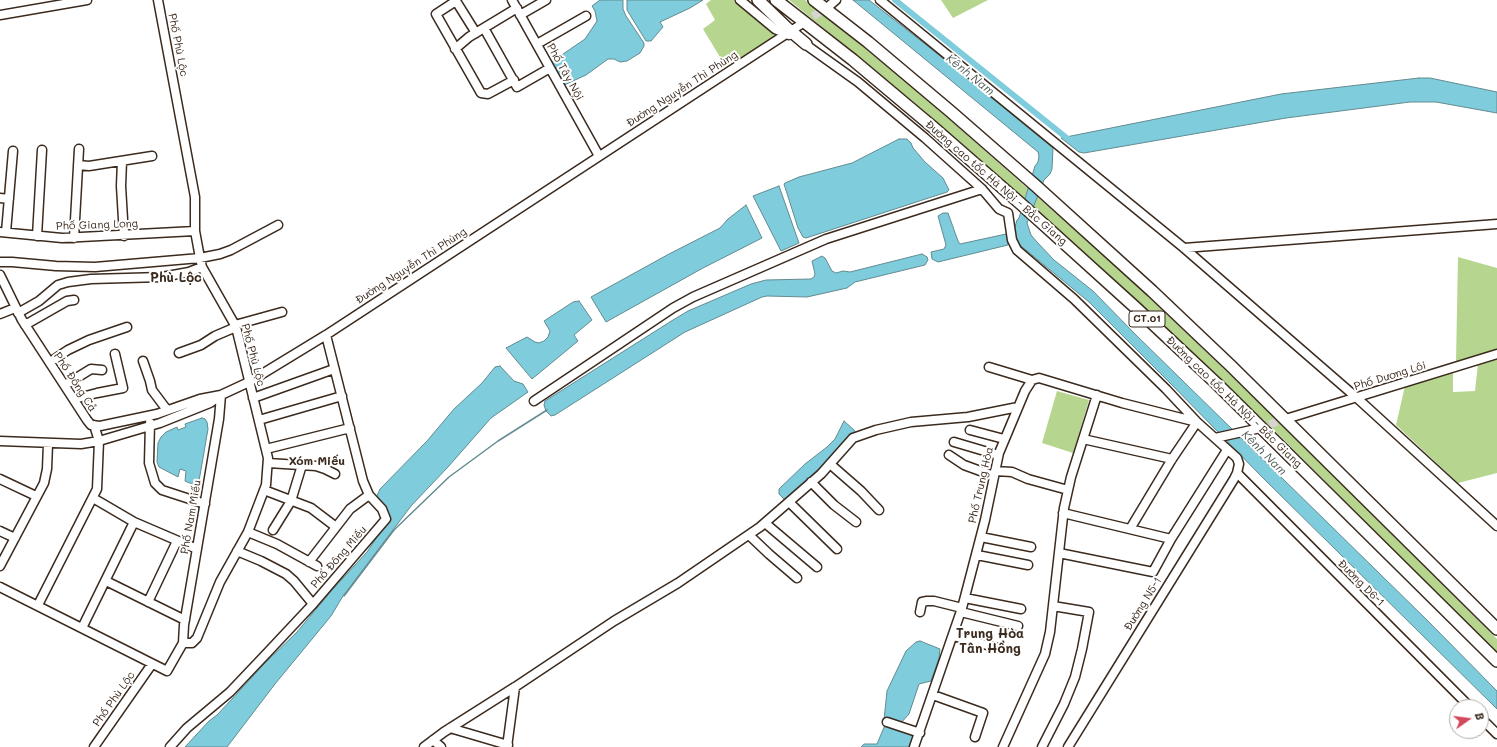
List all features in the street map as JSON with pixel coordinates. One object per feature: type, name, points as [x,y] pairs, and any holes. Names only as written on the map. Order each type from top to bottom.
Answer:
[{"type":"highway","points":[[758,0],[789,33],[806,44]]},
{"type":"highway","name":"Đường cao tốc Hà Nội - Bắc Giang","points":[[776,0],[853,60],[934,128],[1136,308],[1216,383],[1497,662]]},
{"type":"highway","name":"Đường cao tốc Hà Nội - Bắc Giang","points":[[814,0],[868,42],[950,111],[1036,186],[1157,296],[1231,366],[1497,629]]},
{"type":"street","points":[[0,15],[87,0]]},
{"type":"street","name":"Phố Phù Lộc","points":[[158,0],[195,197],[195,231],[202,267],[235,326],[266,449],[268,463],[266,485],[248,532],[220,582],[197,638],[192,643],[183,643]]},
{"type":"street","name":"Phố Tây Nội","points":[[512,0],[599,156]]},
{"type":"street","points":[[455,49],[484,28],[546,0]]},
{"type":"street","points":[[740,0],[775,28],[789,33]]},
{"type":"street","points":[[829,6],[836,0]]},
{"type":"street","points":[[880,0],[1184,248],[1357,398],[1497,526]]},
{"type":"street","points":[[476,33],[456,1],[437,12],[436,16],[481,93],[488,94],[514,80]]},
{"type":"street","points":[[537,44],[586,16]]},
{"type":"street","name":"Đường Nguyễn Thì Phùng","points":[[0,441],[48,444],[81,444],[99,442],[170,420],[210,403],[221,394],[249,382],[326,335],[803,24]]},
{"type":"street","points":[[484,28],[517,86],[550,68]]},
{"type":"street","points":[[806,44],[858,82],[925,138],[982,189],[999,209],[1008,214],[1012,240],[1017,250],[1074,300],[1166,389],[1197,422],[1239,461],[1237,473]]},
{"type":"street","points":[[74,238],[78,148]]},
{"type":"street","points":[[37,236],[42,150]]},
{"type":"street","points":[[3,232],[9,199],[13,151]]},
{"type":"street","points":[[78,165],[89,166],[152,156]]},
{"type":"street","points":[[122,161],[121,186],[124,236]]},
{"type":"street","points":[[534,401],[673,308],[693,297],[826,239],[982,189]]},
{"type":"street","points":[[0,198],[9,199]]},
{"type":"street","points":[[1184,248],[1497,224]]},
{"type":"street","points":[[0,262],[95,267],[200,258],[231,250],[278,225]]},
{"type":"street","name":"Phố Giang Long","points":[[3,232],[74,238],[195,231]]},
{"type":"street","points":[[0,314],[17,311],[39,301],[58,285],[68,282],[91,279],[162,277],[189,272],[202,267]]},
{"type":"street","name":"Phố Đồng Cả","points":[[0,275],[25,325],[91,425],[100,426],[149,416],[200,399],[221,394]]},
{"type":"street","points":[[25,325],[66,301],[74,300]]},
{"type":"street","points":[[179,353],[201,345],[235,326],[282,312]]},
{"type":"street","points":[[50,362],[68,350],[89,340],[127,327]]},
{"type":"street","name":"Phố Đông Miếu","points":[[170,747],[187,728],[230,692],[313,604],[386,519],[382,509],[369,495],[360,471],[326,335]]},
{"type":"street","points":[[74,399],[123,388],[115,354]]},
{"type":"street","name":"Phố Dương Lôi","points":[[1289,418],[1497,354]]},
{"type":"street","points":[[143,361],[152,390],[167,410]]},
{"type":"street","points":[[989,366],[1032,380],[1039,378],[1122,403],[1197,422]]},
{"type":"street","points":[[65,385],[91,369],[102,370]]},
{"type":"street","points":[[253,398],[334,369]]},
{"type":"street","name":"Phố Trung Hòa","points":[[914,747],[962,610],[981,537],[998,455],[1018,407],[1032,380]]},
{"type":"street","name":"Phố Nam Miếu","points":[[183,643],[185,620],[219,419],[221,394]]},
{"type":"street","points":[[1003,747],[1045,654],[1050,632],[1063,513],[1068,490],[1096,395]]},
{"type":"street","points":[[258,420],[342,396]]},
{"type":"street","points":[[424,747],[450,728],[614,621],[678,583],[749,535],[765,523],[811,482],[830,464],[853,438],[876,430],[911,422],[968,417],[1018,407]]},
{"type":"street","points":[[149,416],[149,463],[155,483],[162,490],[204,504]]},
{"type":"street","points":[[1130,529],[1172,459],[1197,422]]},
{"type":"street","points":[[38,605],[97,489],[99,442],[94,425]]},
{"type":"street","points":[[266,449],[350,428]]},
{"type":"street","points":[[970,430],[1004,439]]},
{"type":"street","points":[[1214,438],[1252,430]]},
{"type":"street","points":[[1083,439],[1172,459]]},
{"type":"street","points":[[954,442],[998,455]]},
{"type":"street","points":[[0,566],[44,483],[46,476],[48,444]]},
{"type":"street","points":[[1059,553],[1153,572],[1171,539],[1227,450]]},
{"type":"street","points":[[949,455],[964,465],[995,473],[1012,472],[1028,479],[1068,490]]},
{"type":"street","points":[[268,463],[302,465],[321,468],[335,474]]},
{"type":"street","points":[[830,464],[861,491],[879,510]]},
{"type":"street","points":[[273,530],[290,501],[302,465]]},
{"type":"street","name":"Đường D6-1","points":[[1237,473],[1462,699]]},
{"type":"street","name":"Đường N5-1","points":[[1068,747],[1237,473]]},
{"type":"street","points":[[0,479],[36,496]]},
{"type":"street","points":[[811,482],[834,505],[856,522]]},
{"type":"street","points":[[264,490],[311,508],[336,527]]},
{"type":"street","points":[[309,562],[350,509],[369,495]]},
{"type":"street","points":[[93,498],[134,522],[197,549]]},
{"type":"street","points":[[789,502],[837,550]]},
{"type":"street","points":[[1063,513],[1171,539]]},
{"type":"street","points":[[82,628],[134,522]]},
{"type":"street","points":[[765,523],[817,567]]},
{"type":"street","points":[[0,530],[15,538]]},
{"type":"street","points":[[248,532],[277,544],[317,566]]},
{"type":"street","points":[[749,535],[797,578]]},
{"type":"street","points":[[981,537],[1031,547]]},
{"type":"street","points":[[148,602],[177,541]]},
{"type":"street","points":[[237,551],[286,574],[294,581],[313,604]]},
{"type":"street","points":[[976,555],[1028,565]]},
{"type":"street","points":[[106,581],[185,620]]},
{"type":"street","points":[[0,587],[167,671],[183,643]]},
{"type":"street","points":[[965,598],[1021,610]]},
{"type":"street","points":[[920,612],[922,602],[934,600],[962,610],[1018,626]]},
{"type":"street","points":[[1042,747],[1064,704],[1075,677],[1089,612],[1053,606]]},
{"type":"street","points":[[953,636],[998,648]]},
{"type":"street","name":"Phố Phù Lộc","points":[[94,747],[152,664]]},
{"type":"street","points":[[450,728],[507,746],[515,687]]},
{"type":"street","points":[[933,696],[983,713],[975,737]]},
{"type":"street","points":[[889,723],[920,733]]},
{"type":"street","points":[[1489,726],[1497,734]]},
{"type":"street","points":[[433,740],[441,747]]},
{"type":"green space","points":[[711,0],[749,0],[787,28],[726,67],[703,29],[715,20],[706,4]]},
{"type":"green space","points":[[789,0],[805,0],[839,27],[923,96],[1119,269],[1264,407],[1497,639],[1497,653],[1274,430],[1127,291],[922,109]]},
{"type":"green space","points":[[941,0],[988,0],[953,18]]},
{"type":"green space","points":[[1458,257],[1497,268],[1497,349],[1456,362]]},
{"type":"green space","points":[[1497,358],[1497,473],[1458,483],[1396,425],[1405,386],[1453,373],[1453,392],[1475,391],[1478,364]]},
{"type":"green space","points":[[1057,391],[1089,400],[1073,453],[1042,443]]},
{"type":"water","points":[[600,0],[623,0],[623,9],[626,16],[644,43],[644,46],[640,53],[627,61],[620,62],[614,59],[608,59],[586,75],[562,86],[550,63],[585,39],[597,21],[595,11],[592,6]]},
{"type":"water","points":[[627,0],[703,0],[690,8],[660,22],[663,27],[651,41],[646,41],[627,10]]},
{"type":"water","name":"Kênh Nam","points":[[853,0],[869,0],[953,66],[1053,148],[1052,169],[1050,174],[1044,180],[1027,223],[1031,235],[1054,260],[1093,291],[1497,691],[1497,709],[1489,701],[1489,699],[1487,699],[1262,477],[1089,302],[1021,246],[1016,239],[1008,241],[1008,245],[938,262],[932,259],[931,252],[944,249],[946,245],[938,216],[943,213],[948,213],[960,244],[1006,234],[1008,236],[1014,230],[1035,166],[1038,162],[1038,152]]},
{"type":"water","points":[[1430,78],[1497,92],[1497,113],[1436,102],[1410,102],[1286,118],[1084,153],[1079,152],[1061,138],[1281,94]]},
{"type":"water","points":[[899,139],[907,139],[911,143],[913,148],[925,162],[943,178],[949,190],[947,192],[806,238],[803,237],[798,228],[784,184],[799,177],[852,163]]},
{"type":"water","points":[[779,186],[799,243],[781,251],[753,196]]},
{"type":"water","points":[[746,205],[762,238],[703,268],[606,322],[591,297],[720,228],[728,219]]},
{"type":"water","points":[[922,254],[927,257],[928,260],[925,265],[855,282],[847,288],[807,297],[762,297],[685,332],[555,415],[551,416],[546,411],[544,405],[545,401],[673,320],[688,311],[751,284],[766,280],[811,279],[815,274],[812,261],[822,256],[825,258],[832,271],[836,273],[843,271],[850,272]]},
{"type":"water","points":[[579,301],[592,320],[574,335],[578,341],[532,379],[506,348],[527,337],[539,343],[544,341],[548,337],[550,331],[544,321],[573,302]]},
{"type":"water","points":[[500,366],[514,381],[523,384],[528,392],[491,418],[411,506],[343,596],[331,616],[275,684],[227,747],[185,747],[264,664],[297,632],[332,590],[367,552],[386,525],[387,520],[376,498],[380,489],[427,441],[454,409],[482,383],[495,367]]},
{"type":"water","points":[[202,418],[207,422],[208,429],[199,481],[196,484],[192,484],[185,481],[186,471],[180,469],[178,477],[159,467],[157,462],[158,443],[166,432],[177,427],[178,430],[186,427],[185,424]]},
{"type":"water","points":[[844,421],[855,432],[789,499],[784,499],[779,494],[779,489],[805,464],[835,439]]},
{"type":"water","points":[[920,641],[940,649],[939,658],[931,681],[919,684],[909,714],[900,724],[884,720],[887,691],[906,651],[916,642]]},
{"type":"water","points":[[885,725],[915,734],[909,747],[861,747],[864,744],[877,744]]},
{"type":"waterway","points":[[895,0],[1072,141]]},
{"type":"waterway","points":[[344,596],[394,530],[449,477],[498,441],[547,410]]},
{"type":"tunnel","points":[[803,23],[829,6]]},
{"type":"tunnel","points":[[1258,428],[1289,418]]},
{"type":"district","name":"Phù Lộc","points":[[176,278]]},
{"type":"district","name":"Xóm Miếu","points":[[317,461]]},
{"type":"district","name":"Trung Hòa Tân Hồng","points":[[990,642]]}]
